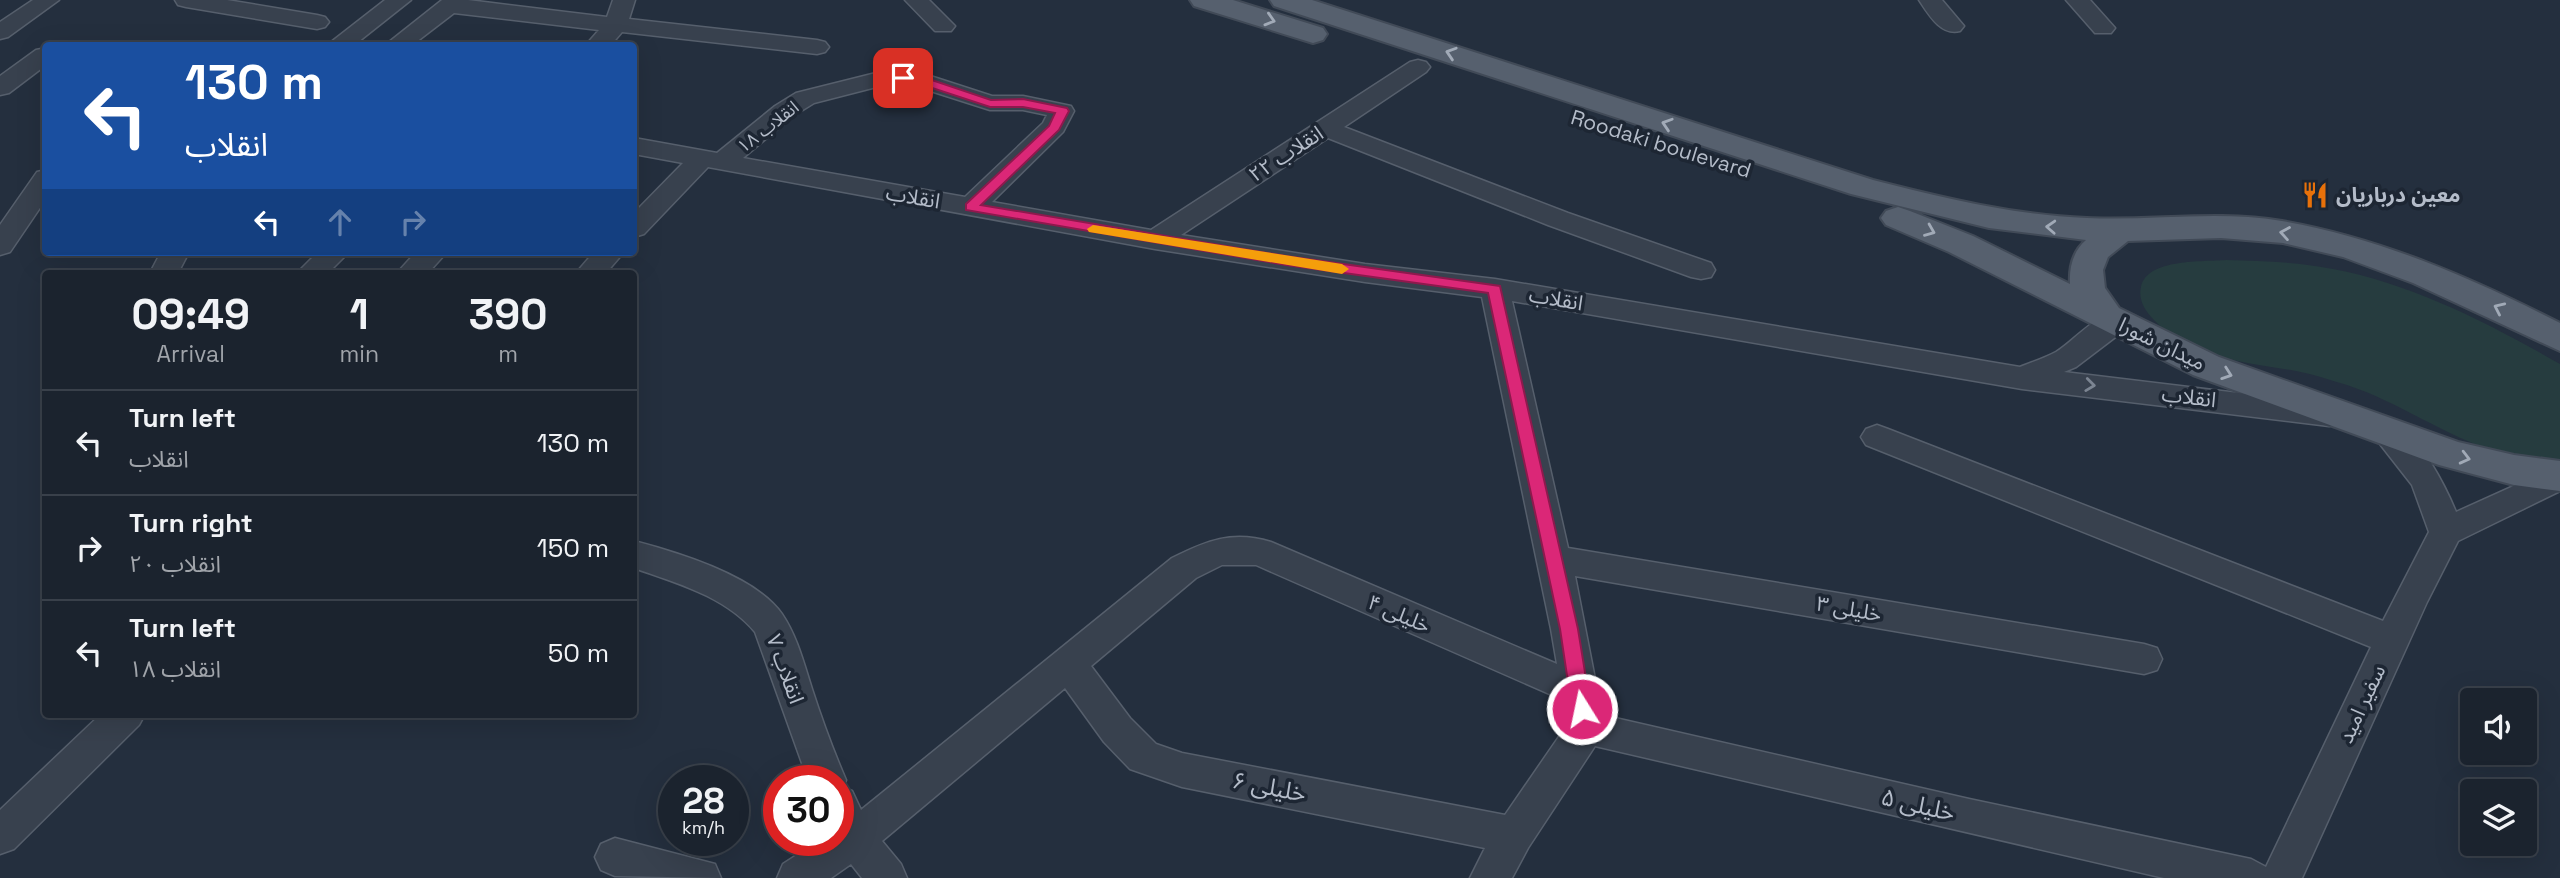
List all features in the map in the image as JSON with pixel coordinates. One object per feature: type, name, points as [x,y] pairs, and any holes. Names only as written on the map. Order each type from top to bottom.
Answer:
[{"type":"main road","name":"Roodaki boulevard","points":[[1205,0],[1899,218],[1958,228],[2040,226],[2120,230]]},
{"type":"main road","name":"Roodaki boulevard","points":[[1284,0],[1862,187],[1958,228],[2111,319]]},
{"type":"main road","points":[[2120,230],[2227,226],[2281,232],[2346,245],[2420,271],[2560,338]]},
{"type":"main road","name":"میدان شورا","points":[[2120,230],[2093,252],[2086,270],[2088,289],[2111,319],[2206,366],[2453,455],[2514,470],[2560,476]]},
{"type":"street","points":[[0,32],[48,0]]},
{"type":"street","points":[[186,0],[317,22]]},
{"type":"street","points":[[342,42],[400,0]]},
{"type":"street","points":[[600,42],[616,25],[624,0]]},
{"type":"street","points":[[916,0],[943,26]]},
{"type":"street","points":[[1930,0],[1952,26]]},
{"type":"street","points":[[2077,0],[2103,27]]},
{"type":"street","points":[[401,42],[453,3],[616,25],[817,47]]},
{"type":"street","points":[[0,49],[42,55]]},
{"type":"street","points":[[0,88],[42,57]]},
{"type":"street","name":"انقلاب ۲۲","points":[[1155,240],[1418,67]]},
{"type":"street","name":"انقلاب ۱۸","points":[[637,225],[711,161],[805,98],[888,77],[918,79],[990,103],[1023,103],[1062,111],[1054,127],[971,207]]},
{"type":"street","points":[[1325,128],[1558,219],[1701,270]]},
{"type":"street","name":"انقلاب","points":[[637,147],[1155,240],[1364,273],[1495,289],[2022,378],[2371,424]]},
{"type":"street","points":[[7,235],[42,184]]},
{"type":"street","points":[[7,235],[42,222]]},
{"type":"street","points":[[314,270],[330,256]]},
{"type":"street","points":[[414,270],[429,256]]},
{"type":"street","points":[[593,270],[606,256]]},
{"type":"street","points":[[1490,878],[1514,835],[1586,728],[1554,559],[1495,289]]},
{"type":"street","points":[[2022,378],[2065,360],[2111,319]]},
{"type":"street","points":[[2371,424],[2418,466],[2435,496],[2446,532],[2560,476]]},
{"type":"street","points":[[1877,437],[2392,640]]},
{"type":"street","name":"سفیر امید","points":[[2282,878],[2392,640],[2446,532]]},
{"type":"street","name":"خلیلی ۴","points":[[1068,663],[1184,568],[1218,551],[1259,552],[1578,690]]},
{"type":"street","name":"انقلاب ۷","points":[[637,555],[692,575],[738,597],[766,618],[780,648],[820,765]]},
{"type":"street","name":"خلیلی ۳","points":[[1554,559],[2144,659]]},
{"type":"street","points":[[797,878],[855,839],[1068,663]]},
{"type":"street","name":"خلیلی ۶","points":[[1068,663],[1117,730],[1143,757],[1182,771],[1514,835]]},
{"type":"street","points":[[0,836],[122,718]]},
{"type":"street","name":"خلیلی ۵","points":[[1586,728],[1969,817],[2251,878]]},
{"type":"street","points":[[855,839],[887,878]]},
{"type":"street","points":[[615,857],[701,878]]},
{"type":"green space","points":[[2226,260],[2320,267],[2392,285],[2479,320],[2560,364],[2560,464],[2512,456],[2478,445],[2385,400],[2347,385],[2202,351],[2168,333],[2145,309],[2141,301],[2141,287],[2145,278],[2154,271],[2178,263]]},
{"type":"slow traffic","points":[[1093,229],[1342,269]]},
{"type":"place","name":"معین درباریان","points":[[2315,195]]},
{"type":"route","points":[[903,78],[918,79],[990,103],[1023,103],[1062,111],[1054,127],[971,207],[1364,273],[1495,289],[1569,629],[1582,709]]}]
